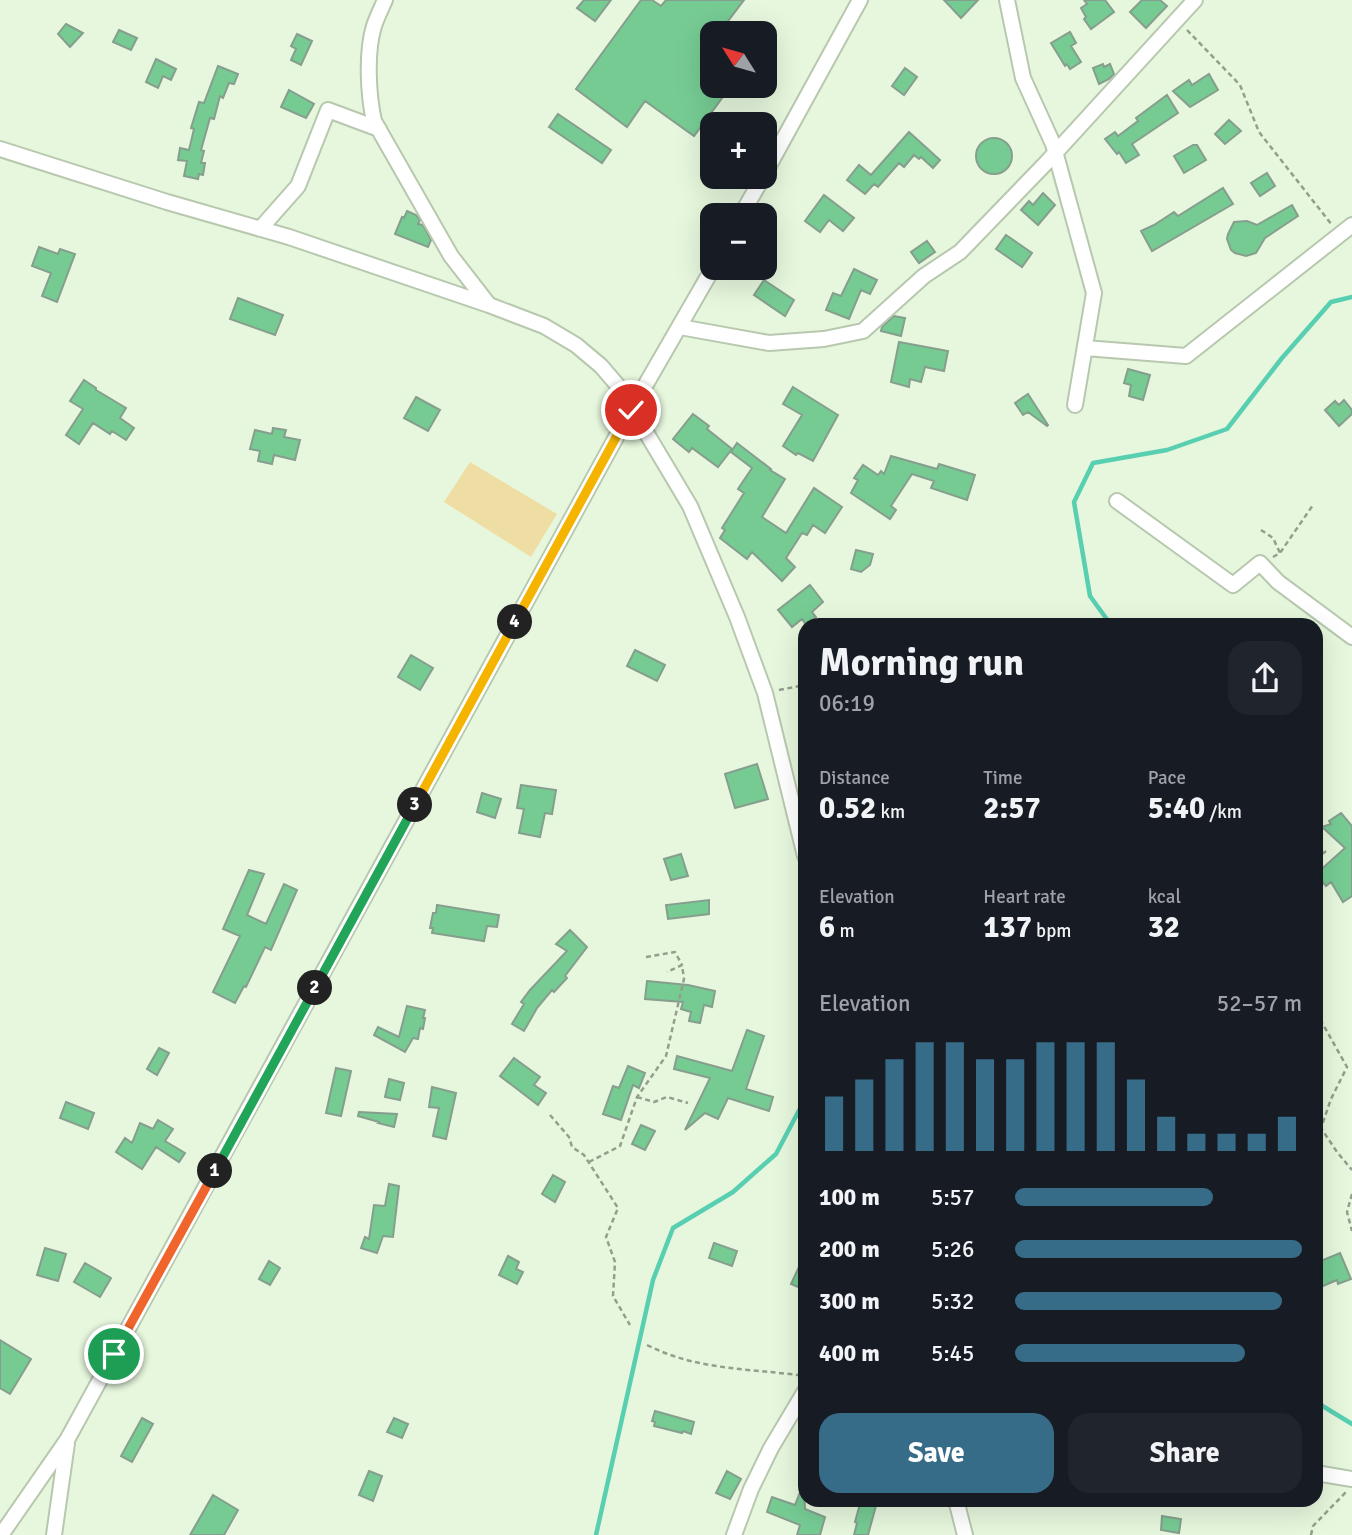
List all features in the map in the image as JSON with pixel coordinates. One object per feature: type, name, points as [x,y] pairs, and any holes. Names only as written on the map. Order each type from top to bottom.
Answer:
[{"type":"street","points":[[384,0],[373,28],[370,63],[370,102],[374,121],[451,256],[489,304]]},
{"type":"street","points":[[777,151],[860,0]]},
{"type":"street","points":[[1007,0],[1023,78],[1053,144],[1094,293],[1075,405]]},
{"type":"street","points":[[680,327],[769,343],[824,340],[863,331],[924,276],[960,252],[1195,0]]},
{"type":"street","points":[[260,229],[298,186],[328,110],[379,129]]},
{"type":"street","points":[[0,149],[260,229],[489,304],[544,326],[576,345],[601,366],[619,387],[690,506],[737,617],[765,693],[798,827]]},
{"type":"street","points":[[1085,348],[1186,356],[1352,225]]},
{"type":"street","points":[[1,1535],[68,1440],[631,410],[706,280]]},
{"type":"street","points":[[1117,501],[1233,585],[1260,563],[1278,582],[1352,637]]},
{"type":"street","points":[[734,1535],[766,1458],[798,1403]]},
{"type":"street","points":[[54,1535],[68,1440]]},
{"type":"street","points":[[1323,1474],[1352,1479]]},
{"type":"street","points":[[958,1507],[965,1535]]},
{"type":"path","points":[[1177,20],[1240,85],[1259,132],[1339,235]]},
{"type":"path","points":[[1260,563],[1280,553],[1313,505]]},
{"type":"path","points":[[1261,530],[1273,538],[1280,553]]},
{"type":"path","points":[[765,693],[798,686]]},
{"type":"path","points":[[589,1162],[620,1146],[637,1097],[666,1056],[684,979],[682,965],[676,952],[646,957]]},
{"type":"path","points":[[667,972],[682,965]]},
{"type":"path","points":[[1323,1024],[1347,1067],[1323,1122]]},
{"type":"path","points":[[637,1097],[654,1101],[667,1097],[688,1103]]},
{"type":"path","points":[[550,1115],[569,1137],[572,1147],[584,1155],[618,1208],[606,1237],[615,1262],[613,1296],[630,1325]]},
{"type":"path","points":[[1323,1131],[1352,1170]]},
{"type":"path","points":[[1352,1194],[1347,1212],[1352,1231]]},
{"type":"path","points":[[647,1345],[662,1353],[704,1365],[798,1375]]},
{"type":"path","points":[[1311,1535],[1313,1526],[1352,1486]]},
{"type":"shaded area","points":[[470,462],[557,514],[531,557],[444,502]]},
{"type":"building","points":[[584,0],[611,0],[595,21],[577,8]]},
{"type":"building","points":[[641,0],[652,0],[661,6],[666,0],[744,0],[728,21],[700,21],[700,98],[722,98],[712,112],[700,112],[700,128],[694,136],[645,101],[627,127],[576,89]]},
{"type":"building","points":[[944,0],[978,0],[961,18]]},
{"type":"building","points":[[1084,0],[1105,0],[1114,12],[1091,29],[1081,8],[1087,4]]},
{"type":"building","points":[[1142,0],[1160,0],[1167,6],[1146,28],[1130,12]]},
{"type":"building","points":[[66,24],[83,33],[70,47],[58,34]]},
{"type":"building","points":[[119,30],[137,38],[131,50],[113,42]]},
{"type":"building","points":[[1070,32],[1076,43],[1071,46],[1081,62],[1070,69],[1067,64],[1065,66],[1051,43]]},
{"type":"building","points":[[297,34],[312,41],[301,65],[291,60],[296,49],[291,46]]},
{"type":"building","points":[[156,59],[176,69],[171,80],[163,76],[158,88],[146,82]]},
{"type":"building","points":[[1103,64],[1104,67],[1110,64],[1114,74],[1099,84],[1093,68]]},
{"type":"building","points":[[218,66],[238,74],[234,84],[229,83],[223,98],[220,96],[214,119],[210,118],[201,150],[204,151],[201,163],[205,163],[203,175],[199,174],[198,179],[184,176],[187,161],[178,160],[180,148],[189,150],[194,129],[191,128],[199,102],[204,103]]},
{"type":"building","points":[[905,68],[917,77],[904,95],[892,86]]},
{"type":"building","points":[[1209,74],[1218,90],[1190,107],[1173,91],[1189,80],[1192,85]]},
{"type":"building","points":[[289,90],[314,104],[306,118],[281,107]]},
{"type":"building","points":[[1167,95],[1178,113],[1132,144],[1139,155],[1126,163],[1105,139],[1115,132],[1118,136],[1138,121],[1136,118]]},
{"type":"building","points":[[558,114],[611,150],[602,163],[549,127]]},
{"type":"building","points":[[1229,120],[1241,131],[1225,144],[1215,134]]},
{"type":"building","points":[[909,132],[940,160],[933,168],[921,157],[919,159],[914,155],[904,167],[899,163],[878,187],[874,184],[865,194],[847,180],[859,165],[871,175]]},
{"type":"building","points":[[994,138],[1007,143],[1012,156],[1007,169],[994,174],[981,169],[976,156],[981,143]]},
{"type":"building","points":[[1197,145],[1206,160],[1184,173],[1174,156]]},
{"type":"building","points":[[1267,173],[1275,186],[1260,196],[1251,183]]},
{"type":"building","points":[[1223,188],[1233,204],[1152,251],[1141,231],[1174,212],[1178,216]]},
{"type":"building","points":[[1043,193],[1055,205],[1038,225],[1021,210],[1029,201],[1033,205]]},
{"type":"building","points":[[824,195],[854,218],[843,231],[829,220],[820,232],[805,221]]},
{"type":"building","points":[[1292,205],[1298,216],[1265,238],[1256,253],[1246,256],[1231,250],[1227,239],[1234,222],[1247,221],[1257,225]]},
{"type":"building","points":[[407,211],[416,215],[420,220],[418,224],[423,225],[431,240],[428,247],[395,234]]},
{"type":"building","points":[[1006,235],[1032,253],[1022,267],[996,249]]},
{"type":"building","points":[[927,241],[935,252],[919,263],[911,252]]},
{"type":"building","points":[[39,247],[58,254],[60,249],[75,254],[57,302],[42,296],[51,273],[32,266]]},
{"type":"building","points":[[854,269],[877,280],[870,294],[861,290],[849,319],[826,310],[833,293],[841,296]]},
{"type":"building","points":[[764,280],[794,300],[785,316],[754,295]]},
{"type":"building","points":[[238,298],[283,315],[275,335],[230,319]]},
{"type":"building","points":[[894,316],[905,318],[901,336],[881,331]]},
{"type":"building","points":[[899,342],[948,351],[944,371],[925,367],[921,382],[910,379],[909,387],[891,382]]},
{"type":"building","points":[[1128,369],[1150,375],[1143,400],[1129,396],[1131,385],[1124,383]]},
{"type":"building","points":[[84,380],[126,408],[120,418],[134,428],[126,440],[93,423],[79,444],[66,435],[83,409],[70,401]]},
{"type":"building","points":[[793,387],[838,415],[813,461],[798,453],[796,455],[783,446],[802,415],[783,404]]},
{"type":"building","points":[[1028,394],[1047,426],[1028,412],[1023,415],[1015,403]]},
{"type":"building","points":[[416,397],[440,410],[428,431],[404,418]]},
{"type":"building","points":[[1344,400],[1352,414],[1339,426],[1325,410],[1335,401],[1339,405]]},
{"type":"building","points":[[693,414],[732,449],[718,467],[692,448],[689,452],[673,439]]},
{"type":"building","points":[[273,428],[286,430],[284,437],[300,440],[295,460],[274,455],[272,464],[258,461],[260,451],[250,449],[255,430],[272,434]]},
{"type":"building","points":[[737,443],[785,479],[762,517],[786,533],[814,488],[842,507],[825,533],[813,525],[807,535],[802,533],[786,558],[795,567],[782,581],[752,552],[747,559],[720,538],[725,530],[722,528],[744,493],[738,489],[752,468],[731,452]]},
{"type":"building","points":[[891,456],[937,469],[939,464],[975,475],[967,500],[931,488],[934,481],[912,474],[891,506],[896,510],[890,519],[851,493],[858,480],[854,478],[863,465],[878,475],[881,471],[884,474]]},
{"type":"building","points":[[856,550],[873,554],[870,565],[861,572],[851,569]]},
{"type":"building","points":[[810,585],[823,602],[812,612],[816,617],[798,618],[798,622],[792,627],[778,610]]},
{"type":"building","points":[[635,650],[665,665],[657,681],[627,666]]},
{"type":"building","points":[[411,655],[433,668],[420,690],[398,677]]},
{"type":"building","points":[[757,764],[768,799],[735,808],[725,774]]},
{"type":"building","points":[[521,785],[556,790],[552,814],[545,813],[540,837],[519,833],[524,809],[517,808]]},
{"type":"building","points":[[482,793],[501,799],[495,818],[477,812]]},
{"type":"building","points":[[1341,813],[1352,826],[1352,896],[1343,902],[1331,882],[1326,886],[1323,882],[1323,868],[1345,848],[1323,828],[1331,824],[1329,821]]},
{"type":"building","points":[[681,854],[688,876],[671,880],[664,859]]},
{"type":"building","points":[[249,870],[264,874],[247,915],[266,924],[284,884],[297,890],[271,950],[265,947],[246,987],[244,986],[235,1003],[213,992],[240,936],[223,929]]},
{"type":"building","points":[[709,900],[709,914],[668,919],[666,905]]},
{"type":"building","points":[[437,905],[499,915],[497,927],[487,926],[484,941],[432,933],[433,928],[430,928]]},
{"type":"building","points":[[570,930],[587,947],[565,976],[567,978],[554,992],[552,990],[537,1008],[524,1031],[512,1024],[524,1004],[521,1002],[567,951],[556,944]]},
{"type":"building","points":[[647,981],[715,991],[712,1007],[704,1005],[700,1023],[689,1021],[691,1012],[681,1009],[683,1002],[645,999]]},
{"type":"building","points":[[407,1006],[425,1010],[425,1018],[418,1039],[413,1038],[405,1052],[374,1035],[378,1027],[399,1037]]},
{"type":"building","points":[[747,1030],[764,1036],[746,1089],[773,1097],[769,1111],[728,1098],[718,1119],[705,1113],[685,1130],[710,1078],[674,1069],[677,1056],[732,1071]]},
{"type":"building","points":[[159,1048],[169,1053],[157,1075],[147,1069]]},
{"type":"building","points":[[514,1058],[540,1077],[534,1085],[546,1093],[538,1105],[500,1076]]},
{"type":"building","points":[[628,1066],[645,1073],[639,1088],[633,1085],[621,1120],[603,1114],[613,1086],[619,1088]]},
{"type":"building","points":[[336,1068],[351,1071],[341,1116],[326,1113]]},
{"type":"building","points":[[389,1079],[404,1083],[400,1100],[385,1097]]},
{"type":"building","points":[[432,1087],[456,1093],[446,1139],[433,1136],[439,1108],[429,1107]]},
{"type":"building","points":[[66,1102],[94,1113],[88,1129],[60,1118]]},
{"type":"building","points":[[359,1112],[397,1114],[394,1127],[358,1116]]},
{"type":"building","points":[[158,1120],[173,1129],[165,1141],[185,1153],[179,1162],[156,1147],[142,1169],[116,1152],[125,1138],[132,1143],[140,1123],[153,1129]]},
{"type":"building","points":[[641,1125],[655,1131],[645,1150],[632,1144]]},
{"type":"building","points":[[553,1175],[565,1182],[555,1202],[542,1194]]},
{"type":"building","points":[[389,1184],[399,1186],[393,1237],[383,1236],[377,1253],[361,1248],[365,1237],[369,1239],[374,1205],[385,1206]]},
{"type":"building","points":[[714,1243],[737,1251],[732,1266],[709,1258]]},
{"type":"building","points":[[45,1248],[66,1254],[58,1281],[37,1275]]},
{"type":"building","points":[[1340,1253],[1351,1279],[1338,1284],[1337,1280],[1323,1286],[1323,1260]]},
{"type":"building","points":[[508,1256],[519,1262],[516,1269],[523,1272],[517,1284],[499,1275]]},
{"type":"building","points":[[269,1261],[280,1268],[270,1285],[259,1279]]},
{"type":"building","points":[[85,1263],[111,1278],[100,1297],[74,1282]]},
{"type":"building","points":[[798,1269],[798,1287],[791,1284]]},
{"type":"building","points":[[0,1340],[31,1359],[10,1394],[0,1388]]},
{"type":"building","points":[[655,1411],[694,1422],[691,1434],[654,1426],[655,1422],[652,1421]]},
{"type":"building","points":[[142,1418],[153,1424],[132,1462],[121,1456]]},
{"type":"building","points":[[394,1418],[408,1424],[402,1438],[387,1432]]},
{"type":"building","points":[[369,1471],[382,1476],[373,1501],[359,1495]]},
{"type":"building","points":[[727,1471],[741,1479],[730,1499],[716,1493]]},
{"type":"building","points":[[213,1495],[238,1510],[224,1535],[190,1535]]},
{"type":"building","points":[[772,1497],[795,1505],[798,1497],[798,1507],[805,1507],[825,1517],[820,1535],[797,1535],[800,1525],[767,1512]]},
{"type":"building","points":[[859,1507],[876,1507],[868,1535],[854,1535]]},
{"type":"building","points":[[1162,1516],[1181,1519],[1179,1533],[1161,1530]]},
{"type":"waterway","points":[[1106,618],[1090,596],[1074,502],[1093,463],[1167,450],[1227,429],[1282,358],[1331,302],[1352,297]]},
{"type":"waterway","points":[[596,1535],[653,1280],[673,1228],[733,1192],[776,1154],[798,1112]]},
{"type":"waterway","points":[[1323,1406],[1352,1424]]},
{"type":"route","points":[[114,1354],[631,410]]}]
